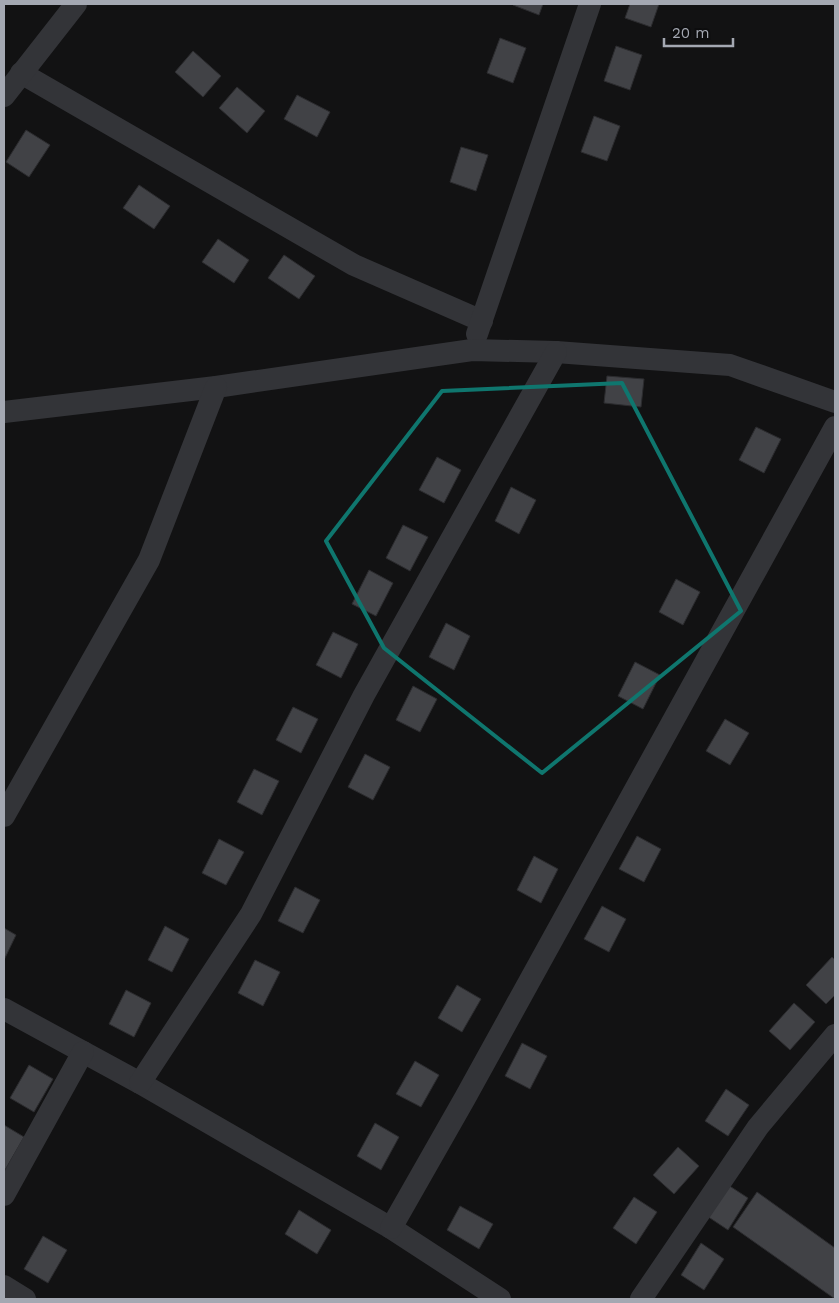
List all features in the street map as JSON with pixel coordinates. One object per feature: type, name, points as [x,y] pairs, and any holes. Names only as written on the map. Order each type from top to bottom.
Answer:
[{"type":"street","points":[[76,4],[9,85],[354,265],[482,321]]},
{"type":"street","points":[[472,350],[590,4]]},
{"type":"street","points":[[4,412],[216,387],[472,350],[556,352],[730,366],[835,402]]},
{"type":"street","points":[[140,1083],[251,914],[364,695],[556,352]]},
{"type":"street","points":[[4,816],[149,560],[216,387]]},
{"type":"street","points":[[391,1228],[470,1090],[835,427]]},
{"type":"street","points":[[4,1009],[140,1083],[391,1228],[500,1299]]},
{"type":"street","points":[[641,1299],[758,1127],[835,1035]]},
{"type":"street","points":[[4,1195],[83,1052]]},
{"type":"street","points":[[4,1286],[25,1299]]},
{"type":"highlighted area","points":[[622,383],[741,611],[542,773],[384,648],[326,541],[442,391]]},
{"type":"building","points":[[513,4],[543,4],[539,15]]},
{"type":"building","points":[[630,4],[659,4],[651,27],[625,18]]},
{"type":"building","points":[[500,38],[526,48],[513,83],[487,73]]},
{"type":"building","points":[[616,46],[642,55],[630,90],[604,81]]},
{"type":"building","points":[[193,51],[221,76],[203,97],[175,72]]},
{"type":"building","points":[[237,87],[265,111],[247,133],[219,108]]},
{"type":"building","points":[[297,95],[330,112],[317,137],[284,119]]},
{"type":"building","points":[[594,116],[620,126],[607,161],[581,152]]},
{"type":"building","points":[[26,130],[50,145],[29,177],[6,162]]},
{"type":"building","points":[[461,147],[488,155],[476,191],[450,182]]},
{"type":"building","points":[[139,185],[170,206],[154,229],[123,208]]},
{"type":"building","points":[[218,239],[249,260],[234,283],[202,262]]},
{"type":"building","points":[[284,255],[315,276],[299,299],[268,278]]},
{"type":"building","points":[[607,376],[644,379],[641,407],[604,403]]},
{"type":"building","points":[[756,427],[781,439],[764,473],[739,460]]},
{"type":"building","points":[[437,457],[461,470],[444,503],[419,490]]},
{"type":"building","points":[[511,487],[536,500],[519,534],[495,521]]},
{"type":"building","points":[[403,525],[428,537],[410,571],[386,558]]},
{"type":"building","points":[[369,570],[393,583],[376,616],[352,604]]},
{"type":"building","points":[[676,579],[700,592],[683,625],[659,612]]},
{"type":"building","points":[[446,623],[470,636],[454,670],[429,657]]},
{"type":"building","points":[[333,632],[358,644],[341,678],[316,665]]},
{"type":"building","points":[[635,662],[660,675],[643,709],[618,696]]},
{"type":"building","points":[[413,686],[437,699],[420,732],[396,720]]},
{"type":"building","points":[[293,707],[318,719],[301,753],[276,740]]},
{"type":"building","points":[[725,719],[749,733],[730,765],[706,751]]},
{"type":"building","points":[[365,754],[390,767],[373,800],[348,787]]},
{"type":"building","points":[[254,769],[279,781],[262,815],[237,802]]},
{"type":"building","points":[[637,836],[661,849],[644,882],[619,869]]},
{"type":"building","points":[[219,839],[244,852],[226,885],[202,873]]},
{"type":"building","points":[[534,856],[558,869],[541,903],[517,890]]},
{"type":"building","points":[[295,887],[320,900],[303,933],[278,921]]},
{"type":"building","points":[[602,906],[626,919],[609,952],[584,939]]},
{"type":"building","points":[[165,926],[189,939],[172,972],[148,960]]},
{"type":"building","points":[[4,928],[16,935],[4,960]]},
{"type":"building","points":[[832,957],[835,960],[835,995],[826,1004],[806,985]]},
{"type":"building","points":[[255,960],[280,972],[263,1006],[238,993]]},
{"type":"building","points":[[457,985],[481,999],[462,1032],[438,1018]]},
{"type":"building","points":[[126,990],[151,1003],[134,1037],[109,1024]]},
{"type":"building","points":[[794,1003],[815,1022],[790,1050],[769,1031]]},
{"type":"building","points":[[522,1043],[547,1056],[530,1089],[505,1076]]},
{"type":"building","points":[[415,1061],[439,1075],[421,1107],[396,1094]]},
{"type":"building","points":[[29,1065],[53,1079],[34,1112],[10,1098]]},
{"type":"building","points":[[726,1089],[749,1105],[728,1136],[705,1121]]},
{"type":"building","points":[[375,1123],[399,1137],[381,1170],[357,1156]]},
{"type":"building","points":[[4,1125],[24,1137],[5,1170],[4,1169]]},
{"type":"building","points":[[678,1147],[699,1166],[674,1194],[653,1175]]},
{"type":"building","points":[[725,1183],[748,1198],[728,1230],[704,1214]]},
{"type":"building","points":[[757,1192],[835,1248],[835,1299],[733,1227]]},
{"type":"building","points":[[634,1197],[657,1212],[636,1244],[613,1228]]},
{"type":"building","points":[[460,1206],[493,1224],[479,1249],[447,1230]]},
{"type":"building","points":[[299,1210],[331,1230],[317,1254],[285,1234]]},
{"type":"building","points":[[43,1236],[67,1250],[48,1283],[24,1269]]},
{"type":"building","points":[[701,1243],[724,1259],[704,1290],[681,1275]]}]
